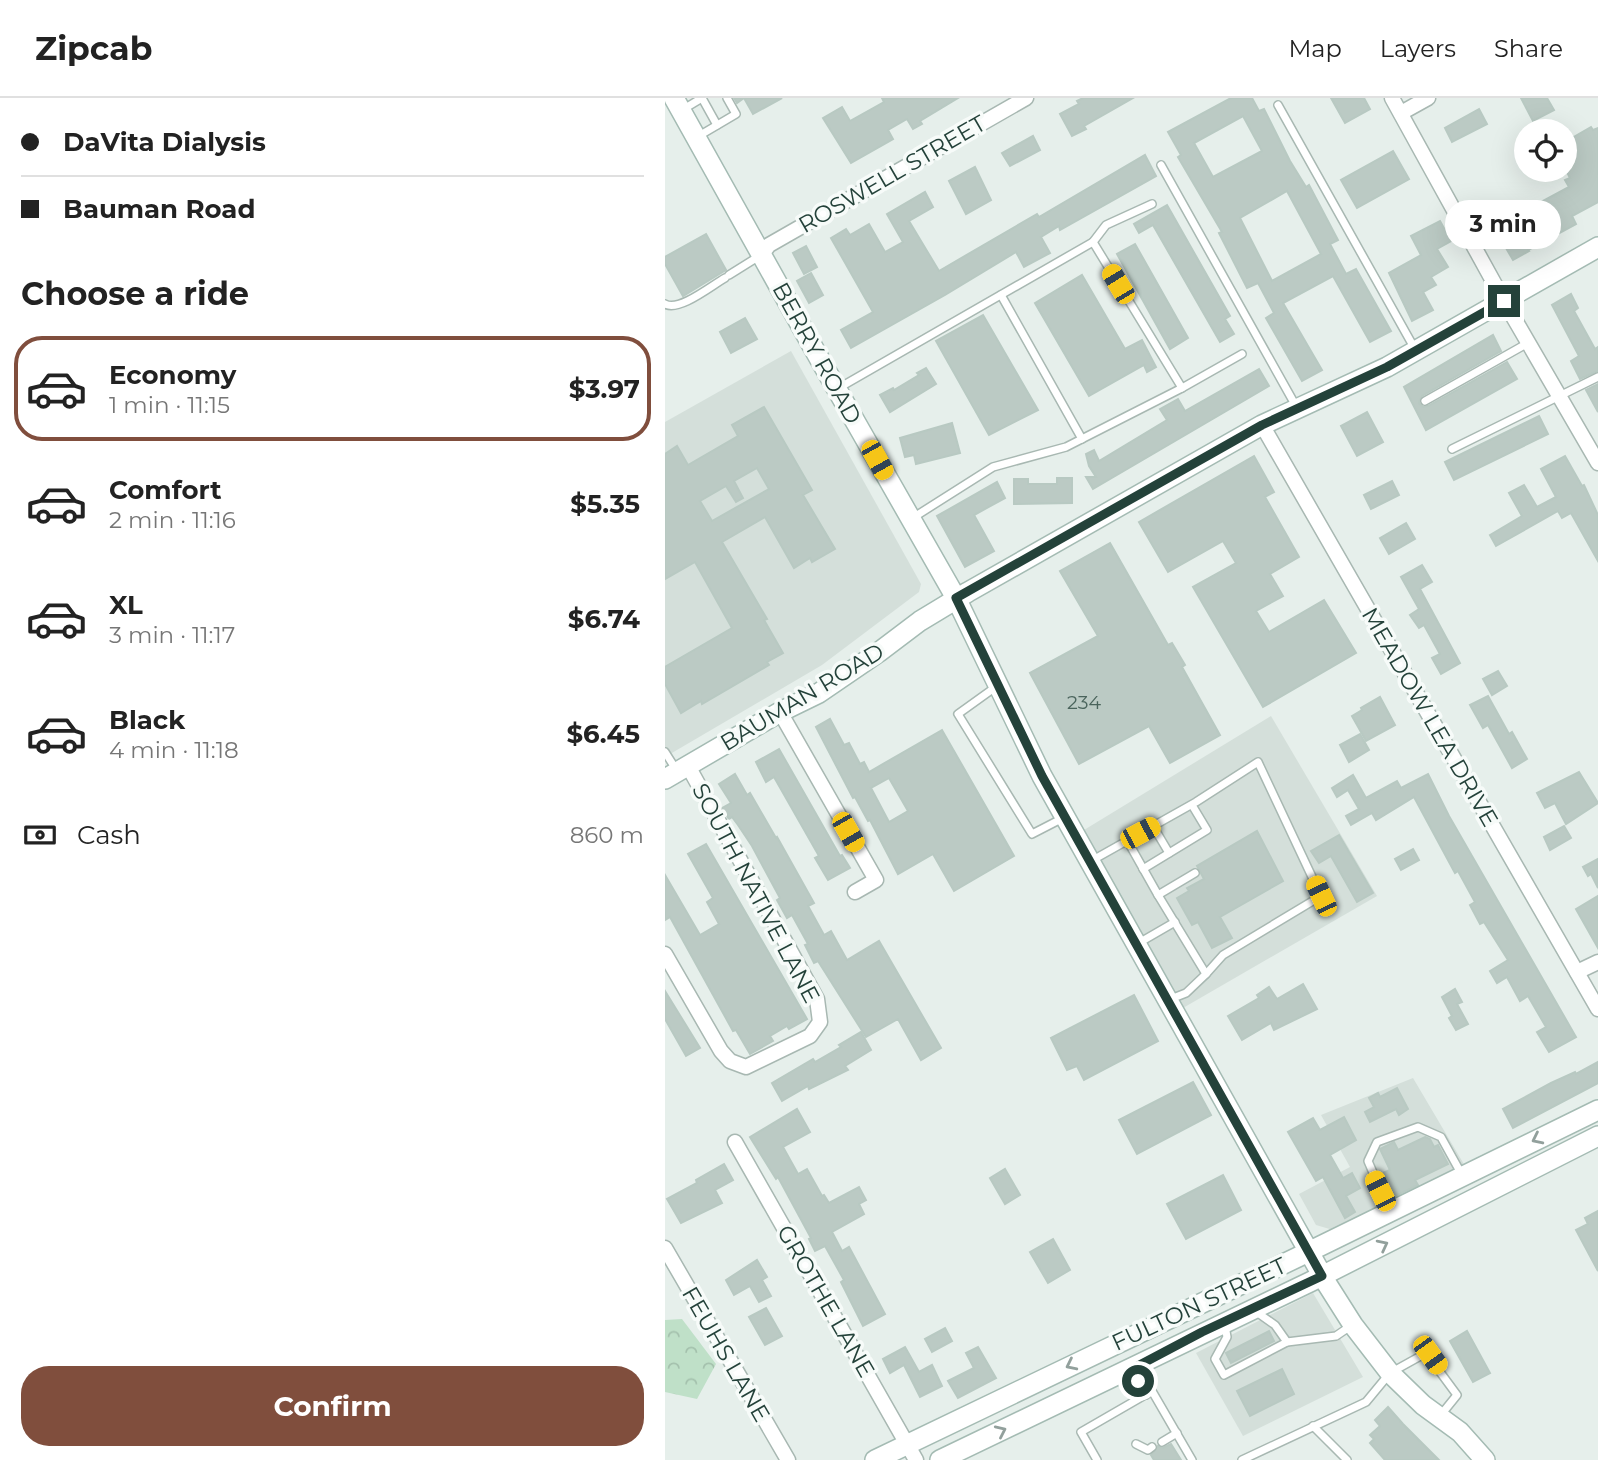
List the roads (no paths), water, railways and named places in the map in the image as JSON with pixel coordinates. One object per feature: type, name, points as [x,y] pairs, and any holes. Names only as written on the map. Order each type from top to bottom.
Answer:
[{"type":"street","name":"ROSWELL STREET","points":[[762,254],[769,244],[1026,98]]},
{"type":"street","points":[[1392,98],[1504,301],[1598,463]]},
{"type":"street","points":[[1401,113],[1428,98]]},
{"type":"street","name":"BERRY ROAD","points":[[678,104],[956,598],[1042,776],[1322,1276],[1353,1325],[1390,1373],[1423,1405],[1460,1432],[1485,1460]]},
{"type":"street","name":"BAUMAN ROAD","points":[[677,772],[780,712],[819,693],[956,598],[1262,425],[1416,351],[1598,247]]},
{"type":"street","name":"MEADOW LEA DRIVE","points":[[1262,425],[1598,1009]]},
{"type":"street","points":[[780,712],[876,880],[855,892]]},
{"type":"street","name":"SOUTH NATIVE LANE","points":[[665,954],[721,1051],[730,1061],[746,1067],[769,1058],[810,1036],[820,1022],[817,999],[704,796],[677,772]]},
{"type":"street","points":[[1577,972],[1598,962]]},
{"type":"street","name":"FULTON STREET","points":[[875,1460],[911,1452],[1120,1341],[1598,1110]]},
{"type":"street","name":"FULTON STREET","points":[[940,1460],[1322,1276],[1598,1136]]},
{"type":"street","name":"GROTHE LANE","points":[[735,1142],[911,1452]]},
{"type":"street","name":"FEUHS LANE","points":[[665,1248],[787,1460]]},
{"type":"street","points":[[1120,1341],[1132,1369]]},
{"type":"lane","points":[[678,104],[702,98],[717,125]]},
{"type":"lane","points":[[696,137],[736,114],[727,98]]},
{"type":"lane","points":[[1278,105],[1416,351]]},
{"type":"lane","points":[[1161,165],[1298,408]]},
{"type":"lane","points":[[837,389],[1093,242],[1107,225],[1152,204]]},
{"type":"lane","points":[[1093,242],[1182,388]]},
{"type":"lane","points":[[665,304],[669,307],[678,306],[762,254]]},
{"type":"lane","points":[[1001,295],[1082,439]]},
{"type":"lane","points":[[1425,401],[1528,342]]},
{"type":"lane","points":[[910,519],[993,467],[1066,447],[1242,354]]},
{"type":"lane","points":[[1452,449],[1598,377]]},
{"type":"lane","points":[[998,685],[958,714],[1032,834],[1065,817]]},
{"type":"lane","points":[[665,752],[677,772]]},
{"type":"lane","points":[[1090,861],[1192,805],[1258,762],[1321,896],[1223,955],[1186,993],[1168,1000]]},
{"type":"lane","points":[[1143,869],[1207,830],[1192,805]]},
{"type":"lane","points":[[1153,826],[1169,853]]},
{"type":"lane","points":[[1127,841],[1206,974]]},
{"type":"lane","points":[[1158,895],[1195,873]]},
{"type":"lane","points":[[1137,945],[1174,922]]},
{"type":"lane","points":[[1390,1211],[1368,1161],[1377,1142],[1418,1127],[1441,1137],[1462,1175]]},
{"type":"lane","points":[[1253,1309],[1275,1325],[1287,1342]]},
{"type":"lane","points":[[1225,1322],[1227,1337],[1215,1359],[1224,1375],[1287,1342],[1336,1336],[1353,1325]]},
{"type":"lane","points":[[1242,1460],[1366,1402],[1390,1373],[1424,1354],[1430,1355],[1457,1395],[1439,1417]]},
{"type":"lane","points":[[1132,1369],[1146,1395]]},
{"type":"lane","points":[[1097,1460],[1081,1432],[1152,1391],[1192,1460]]},
{"type":"lane","points":[[1313,1426],[1347,1460]]},
{"type":"lane","points":[[1162,1442],[1177,1433]]},
{"type":"lane","points":[[1136,1444],[1148,1450],[1152,1447]]}]
